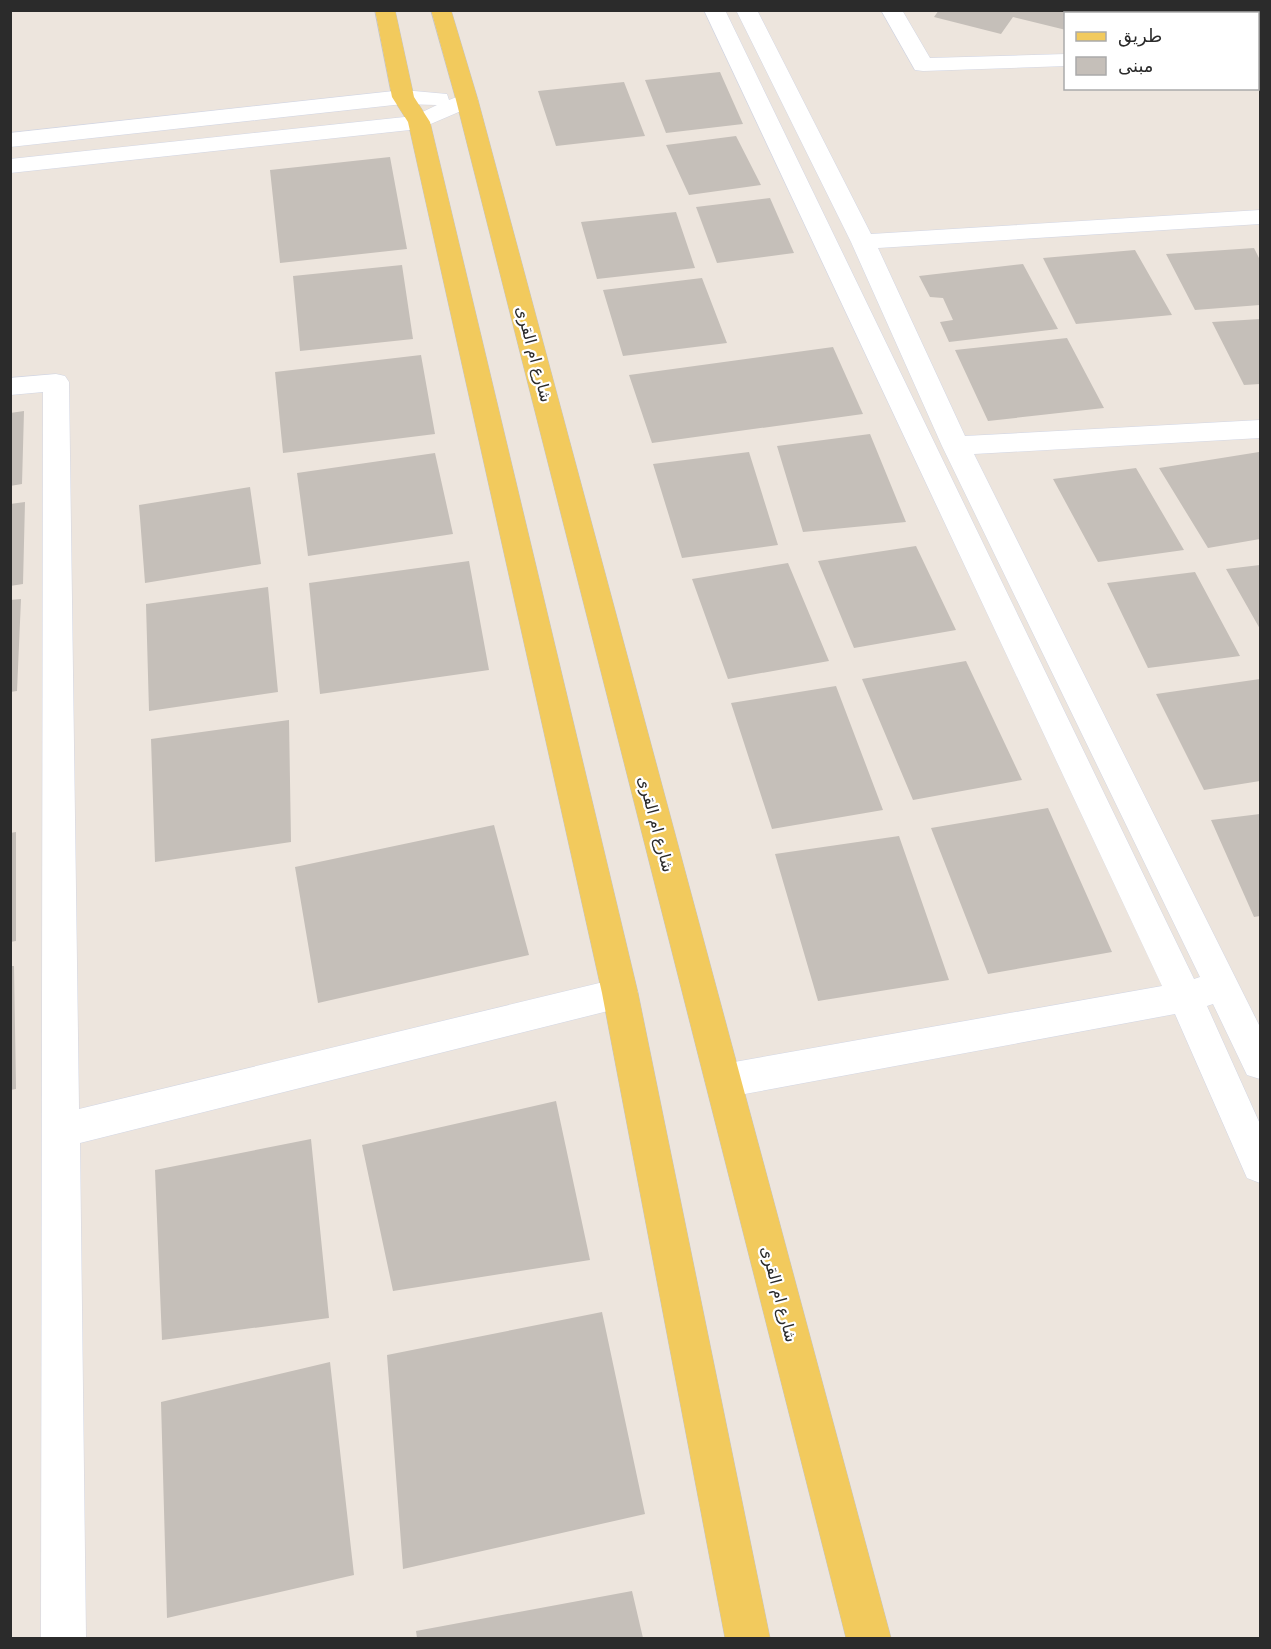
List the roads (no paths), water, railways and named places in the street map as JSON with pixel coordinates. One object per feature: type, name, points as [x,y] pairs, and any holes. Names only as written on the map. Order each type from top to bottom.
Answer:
[{"type":"main road","points":[[385,10],[411,110],[620,993],[748,1638]]},
{"type":"main road","name":"شارع ام القرى","points":[[441,10],[468,100],[869,1638]]},
{"type":"street","points":[[714,10],[1185,997],[1260,1166]]},
{"type":"street","points":[[747,10],[863,242],[956,446],[1260,1063]]},
{"type":"street","points":[[891,10],[923,65],[1064,60]]},
{"type":"street","points":[[10,165],[411,110],[468,100]]},
{"type":"street","points":[[10,140],[411,110]]},
{"type":"street","points":[[863,242],[1260,217]]},
{"type":"street","points":[[10,387],[56,382],[64,1638]]},
{"type":"street","points":[[956,446],[1260,429]]},
{"type":"street","points":[[723,1081],[1185,997],[1223,985]]},
{"type":"street","points":[[60,1131],[620,993]]}]
